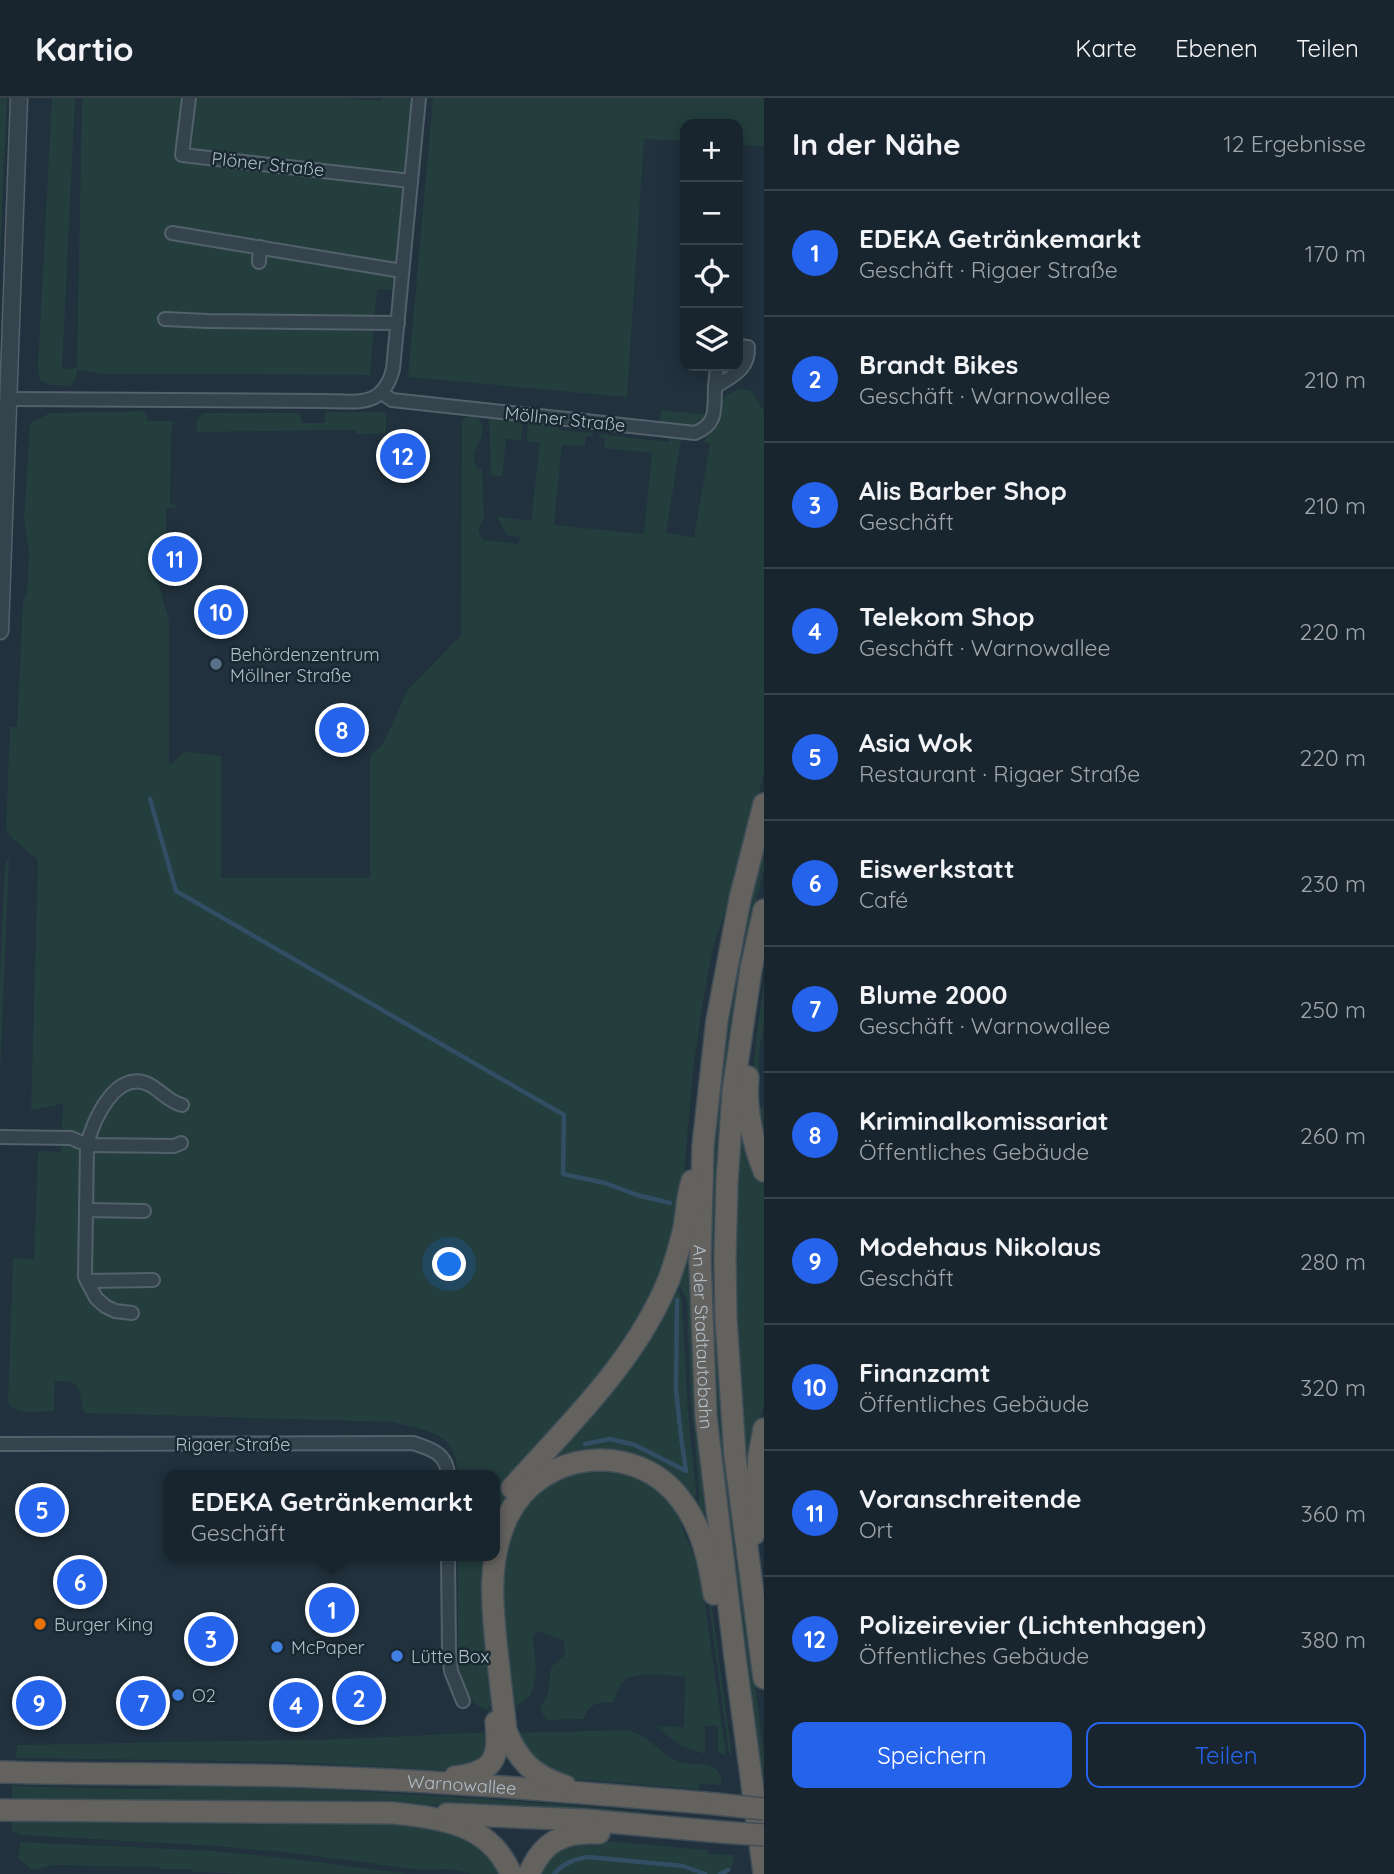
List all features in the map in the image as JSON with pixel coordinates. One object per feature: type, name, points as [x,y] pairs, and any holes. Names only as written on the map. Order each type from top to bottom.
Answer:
[{"type":"highway","name":"An der Stadtautobahn","points":[[764,804],[740,899],[717,1020],[703,1146],[700,1261],[706,1417],[764,1873]]},
{"type":"highway","name":"An der Stadtautobahn","points":[[764,910],[745,1007],[733,1092],[725,1257],[734,1443],[764,1678]]},
{"type":"highway","points":[[745,1007],[753,1030],[747,1090],[748,1117],[764,1171]]},
{"type":"highway","points":[[500,1509],[509,1492],[618,1368],[646,1325],[676,1258],[689,1192],[703,1146]]},
{"type":"highway","points":[[750,1567],[757,1512],[759,1456],[764,1429]]},
{"type":"highway","points":[[500,1538],[512,1510],[525,1490],[557,1468],[584,1460],[605,1460],[635,1465],[646,1470],[680,1498],[689,1511],[709,1562],[721,1639],[735,1657]]},
{"type":"highway","points":[[416,1782],[476,1774],[486,1768],[496,1756],[502,1731],[483,1602],[484,1561]]},
{"type":"highway","points":[[496,1561],[492,1595],[499,1706]]},
{"type":"highway","points":[[502,1731],[523,1762],[536,1773],[547,1780],[589,1793]]},
{"type":"highway","name":"Warnowallee","points":[[0,1772],[307,1776],[589,1793],[764,1809]]},
{"type":"highway","points":[[0,1810],[393,1812],[439,1818],[464,1825],[483,1837],[498,1852],[511,1874]]},
{"type":"highway","name":"Warnowallee","points":[[393,1812],[495,1815],[764,1835]]},
{"type":"highway","points":[[529,1874],[535,1860],[555,1840],[580,1832],[630,1835],[653,1826]]},
{"type":"street","points":[[0,631],[3,482],[19,98]]},
{"type":"street","name":"Plöner Straße","points":[[189,98],[182,155],[411,181]]},
{"type":"street","points":[[8,399],[374,399],[386,388],[393,369],[419,98]]},
{"type":"street","points":[[172,233],[402,271]]},
{"type":"street","points":[[259,262],[260,247]]},
{"type":"street","points":[[165,319],[398,323]]},
{"type":"street","points":[[743,346],[748,347],[748,354],[743,368]]},
{"type":"street","name":"Möllner Straße","points":[[386,388],[391,400],[695,433],[705,429],[713,417],[717,371]]},
{"type":"street","points":[[715,387],[739,371]]},
{"type":"street","points":[[132,1313],[115,1311],[105,1306],[96,1298],[85,1277],[87,1145],[92,1127],[105,1101],[124,1085],[146,1083],[171,1101],[182,1105]]},
{"type":"street","points":[[0,1137],[71,1138],[87,1145],[174,1146],[181,1143]]},
{"type":"street","points":[[86,1210],[144,1211]]},
{"type":"street","points":[[87,1280],[153,1280]]},
{"type":"street","name":"Rigaer Straße","points":[[0,1444],[413,1443],[434,1450],[444,1458],[447,1470]]},
{"type":"street","points":[[448,1561],[451,1671],[463,1701]]},
{"type":"green space","points":[[0,98],[7,98],[0,261]]},
{"type":"green space","points":[[52,98],[75,98],[62,369],[77,368],[82,98],[412,100],[394,290],[377,289],[370,375],[101,374],[77,369],[76,379],[70,386],[42,382],[38,366]]},
{"type":"green space","points":[[433,98],[764,98],[764,146],[743,145],[743,119],[680,119],[680,141],[644,139],[627,397],[408,377]]},
{"type":"green space","points":[[741,389],[751,391],[764,411],[764,773],[735,885],[714,943],[693,1071],[683,1185],[683,1229],[691,1266],[713,1544],[688,1512],[680,1522],[698,1565],[703,1589],[726,1755],[718,1753],[718,1726],[705,1726],[705,1754],[679,1745],[656,1726],[684,1727],[685,1677],[652,1675],[628,1678],[621,1684],[613,1703],[594,1705],[584,1719],[546,1720],[540,1709],[547,1694],[551,1667],[565,1655],[563,1640],[540,1632],[533,1636],[536,1667],[534,1687],[524,1702],[514,1706],[492,1595],[525,1490],[605,1459],[694,1507],[699,1500],[690,1389],[687,1301],[682,1290],[670,1279],[659,1301],[509,1492],[500,1509],[500,1470],[457,1470],[452,1450],[438,1436],[393,1422],[84,1413],[78,1388],[71,1382],[64,1381],[55,1381],[54,1411],[17,1410],[8,1403],[13,1258],[34,1259],[38,1151],[61,1152],[63,1104],[31,1110],[38,860],[13,839],[6,829],[10,727],[17,727],[23,603],[27,591],[29,551],[24,520],[30,423],[50,413],[144,411],[147,421],[173,421],[170,503],[177,508],[166,508],[166,544],[179,545],[178,573],[157,579],[169,620],[169,765],[185,751],[221,756],[221,878],[370,878],[370,756],[383,744],[407,691],[461,635],[463,418],[474,417],[482,426],[482,436],[473,455],[477,468],[482,469],[484,518],[478,531],[483,540],[518,544],[520,537],[507,535],[497,517],[531,521],[540,443],[527,441],[528,422],[559,425],[559,430],[593,433],[592,436],[586,436],[585,446],[562,445],[554,525],[644,534],[652,453],[604,448],[605,438],[599,437],[599,434],[669,442],[671,437],[681,439],[666,533],[694,537],[710,444],[703,442],[717,423],[723,399]]},
{"type":"green space","points":[[661,410],[709,415],[693,427],[680,427],[659,424]]},
{"type":"green space","points":[[325,412],[384,412],[386,433],[357,434],[356,430],[196,432],[198,418],[205,413],[300,413],[301,423],[325,423]]},
{"type":"green space","points":[[489,418],[522,421],[521,440],[506,439],[502,477],[491,475]]},
{"type":"green space","points":[[764,844],[764,869],[747,943],[715,1264],[722,1416],[764,1755],[764,1797],[715,1416],[708,1264],[713,1144],[728,1010],[740,941]]},
{"type":"green space","points":[[9,857],[0,1078],[0,976],[5,864]]},
{"type":"green space","points":[[764,986],[764,1022],[759,1053],[759,1107],[764,1107],[764,1157],[752,1084]]},
{"type":"green space","points":[[741,1107],[752,1162],[764,1187],[764,1404],[748,1456],[743,1452],[733,1257]]},
{"type":"green space","points":[[673,1286],[679,1291],[682,1300],[688,1412],[696,1489],[693,1501],[663,1469],[628,1452],[590,1450],[548,1462]]},
{"type":"green space","points":[[458,1561],[484,1561],[484,1604],[493,1685],[489,1685],[489,1710],[476,1704],[471,1697],[458,1659]]},
{"type":"green space","points":[[708,1578],[732,1755],[729,1755],[707,1589]]},
{"type":"green space","points":[[626,1730],[642,1736],[678,1761],[716,1769],[722,1785],[700,1784],[699,1789],[571,1779],[537,1765],[515,1733]]},
{"type":"green space","points":[[492,1732],[488,1755],[459,1771],[289,1762],[16,1758],[17,1745],[343,1739]]},
{"type":"green space","points":[[196,1784],[474,1798],[641,1812],[641,1816],[389,1804],[12,1799],[12,1786],[151,1789]]},
{"type":"green space","points":[[423,1822],[476,1842],[502,1874],[473,1874],[450,1869],[422,1870],[214,1846],[23,1835],[12,1831],[12,1823]]},
{"type":"green space","points":[[584,1839],[708,1850],[708,1854],[733,1855],[733,1863],[727,1874],[537,1874],[552,1854]]},
{"type":"green space","points":[[20,1842],[214,1851],[408,1874],[249,1874],[193,1872],[192,1869],[158,1867],[53,1865],[34,1870],[17,1857]]},
{"type":"waterway","points":[[150,799],[176,891],[564,1115],[563,1174],[605,1183],[670,1203]]},
{"type":"waterway","points":[[585,1444],[610,1439],[635,1445],[686,1471],[676,1389],[677,1300]]},
{"type":"waterway","points":[[554,1874],[570,1862],[588,1857],[683,1866],[705,1874]]},
{"type":"waterway","points":[[720,1874],[728,1870]]},
{"type":"place","name":"Polizeirevier (Lichtenhagen)","points":[[403,456]]},
{"type":"place","name":"Voranschreitende","points":[[175,559]]},
{"type":"place","name":"Finanzamt","points":[[221,612]]},
{"type":"place","name":"Behördenzentrum Möllner Straße","points":[[216,664]]},
{"type":"place","name":"Kriminalkomissariat","points":[[342,730]]},
{"type":"place","name":"Asia Wok","points":[[42,1510]]},
{"type":"place","name":"Eiswerkstatt","points":[[80,1582]]},
{"type":"place","name":"EDEKA Getränkemarkt","points":[[332,1610]]},
{"type":"place","name":"Burger King","points":[[40,1624]]},
{"type":"place","name":"Alis Barber Shop","points":[[211,1639]]},
{"type":"place","name":"McPaper","points":[[277,1647]]},
{"type":"place","name":"Lütte Box","points":[[397,1656]]},
{"type":"place","name":"O2","points":[[178,1695]]},
{"type":"place","name":"Brandt Bikes","points":[[359,1698]]},
{"type":"place","name":"Modehaus Nikolaus","points":[[39,1703]]},
{"type":"place","name":"Blume 2000","points":[[143,1703]]},
{"type":"place","name":"Telekom Shop","points":[[296,1705]]}]
